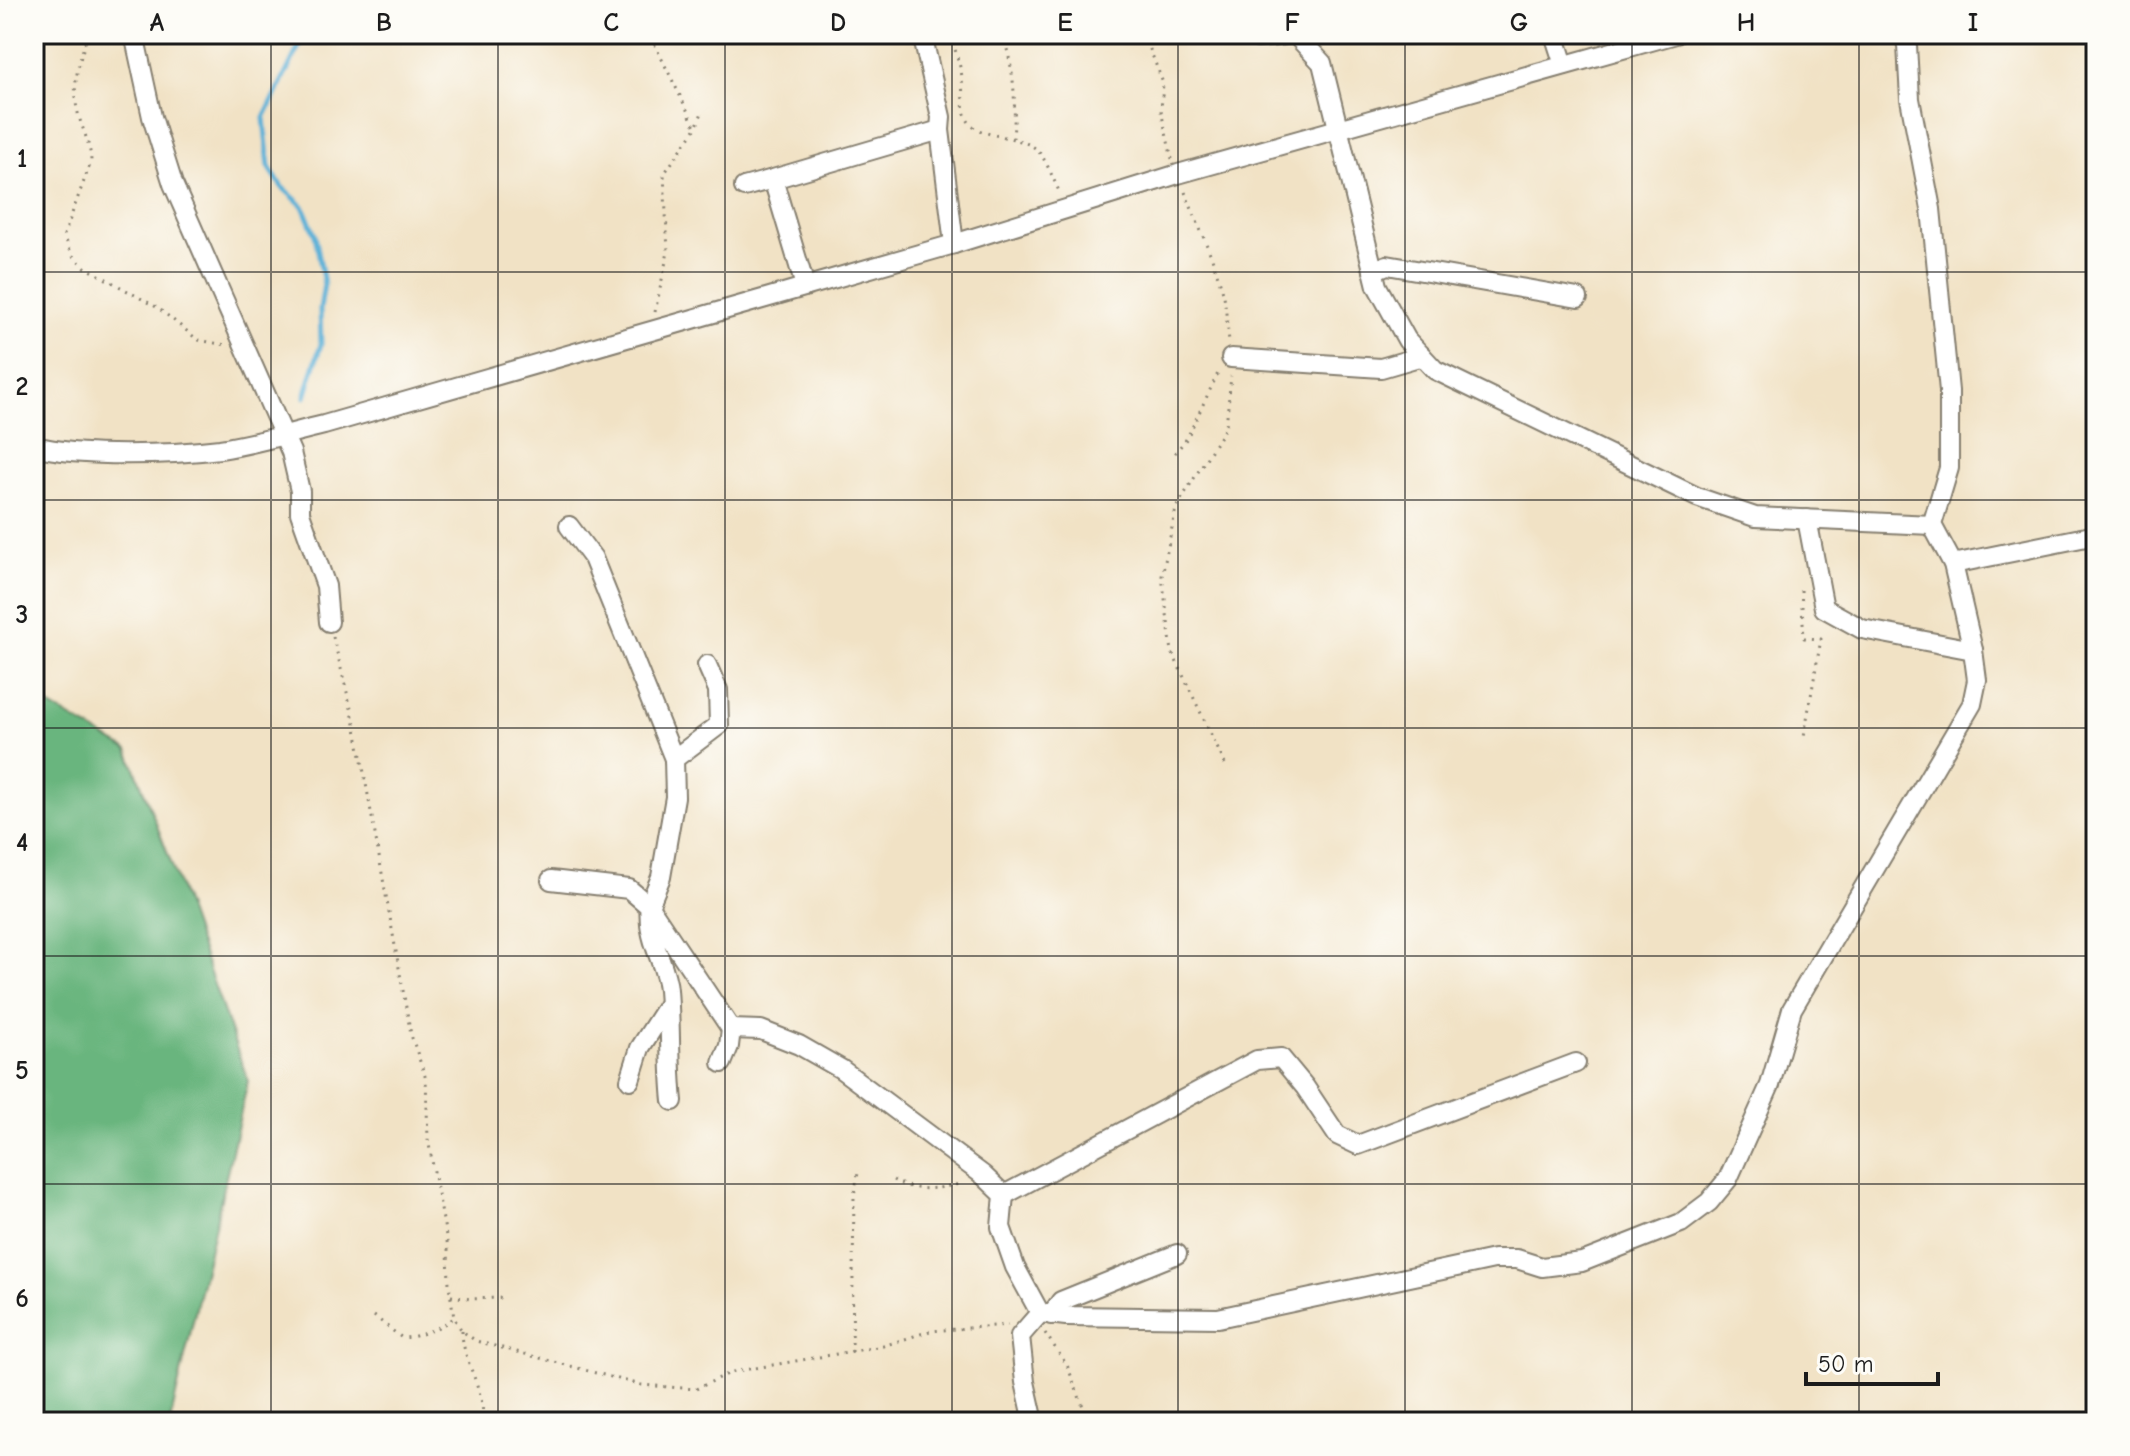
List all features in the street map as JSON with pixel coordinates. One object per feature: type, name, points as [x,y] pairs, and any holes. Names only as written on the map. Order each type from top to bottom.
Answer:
[{"type":"street","points":[[134,34],[152,117],[173,184],[291,452],[300,491],[300,513],[326,586],[329,622]]},
{"type":"street","points":[[922,34],[941,117],[954,244]]},
{"type":"street","points":[[1255,34],[1258,38],[1295,34],[1322,63],[1335,105],[1337,131],[1377,286],[1407,340],[1435,370],[1697,497],[1755,517],[1932,525]]},
{"type":"street","points":[[1554,34],[1564,65]]},
{"type":"street","points":[[34,446],[65,452],[221,449],[283,434],[954,244],[1178,174],[1676,34]]},
{"type":"street","points":[[1046,1314],[1218,1318],[1494,1259],[1517,1259],[1542,1267],[1582,1262],[1681,1223],[1709,1202],[1728,1179],[1770,1085],[1792,1009],[1972,704],[1977,680],[1953,564],[1932,525],[1949,468],[1949,391],[1931,209],[1910,99],[1907,45],[1903,34]]},
{"type":"street","points":[[744,187],[940,130]]},
{"type":"street","points":[[773,179],[805,286]]},
{"type":"street","points":[[1373,271],[1387,265],[1578,298]]},
{"type":"street","points":[[1231,358],[1381,368],[1422,356]]},
{"type":"street","points":[[1807,519],[1824,608],[1862,629],[1973,650]]},
{"type":"street","points":[[569,526],[593,558],[674,759],[675,797],[661,877],[649,906],[651,931],[668,989],[667,1006],[672,1024],[670,1069],[673,1101]]},
{"type":"street","points":[[1953,564],[2096,535]]},
{"type":"street","points":[[674,759],[719,725],[718,690],[707,665]]},
{"type":"street","points":[[551,880],[629,889],[649,906],[731,1029],[729,1046],[722,1063]]},
{"type":"street","points":[[630,1080],[640,1048],[667,1006]]},
{"type":"street","points":[[731,1029],[761,1030],[799,1045],[841,1069],[983,1175],[1004,1195]]},
{"type":"street","points":[[1004,1195],[1257,1060],[1281,1058],[1337,1135],[1358,1145],[1576,1063]]},
{"type":"street","points":[[1004,1195],[1001,1227],[1015,1267],[1046,1314]]},
{"type":"street","points":[[1028,1418],[1020,1336],[1061,1301],[1177,1254]]},
{"type":"path","points":[[88,34],[78,66],[76,101],[91,151],[91,162],[64,235],[72,255],[85,267],[158,308],[198,340],[231,346],[245,344]]},
{"type":"path","points":[[953,34],[962,75],[962,104],[969,122],[979,130],[1013,138],[1037,149],[1069,209]]},
{"type":"path","points":[[1002,34],[1010,56],[1016,101],[1013,138]]},
{"type":"path","points":[[1144,34],[1163,83],[1161,111],[1169,152],[1224,295],[1231,358],[1226,426],[1176,508],[1162,576],[1172,652],[1225,764]]},
{"type":"path","points":[[651,37],[696,128]]},
{"type":"path","points":[[649,331],[659,300],[668,252],[664,174],[696,128],[703,110]]},
{"type":"path","points":[[1175,453],[1187,438],[1218,370],[1231,358]]},
{"type":"path","points":[[1800,578],[1804,638],[1821,639],[1804,736]]},
{"type":"path","points":[[329,622],[356,728],[411,1035],[426,1079],[428,1139],[448,1247],[454,1318],[462,1331],[476,1341],[641,1385],[696,1389],[732,1372],[883,1346],[930,1331],[1015,1324],[1046,1314],[1043,1329],[1067,1365],[1089,1422]]},
{"type":"path","points":[[852,1352],[854,1196],[858,1173]]},
{"type":"path","points":[[893,1180],[905,1187],[942,1188],[983,1175]]},
{"type":"path","points":[[451,1296],[503,1298]]},
{"type":"path","points":[[374,1316],[402,1338],[414,1338],[454,1318]]},
{"type":"path","points":[[462,1331],[462,1343],[484,1409],[482,1422]]},
{"type":"green space","points":[[34,697],[128,750],[248,1081],[170,1422],[34,1422]]},
{"type":"waterway","points":[[305,34],[264,118],[269,167],[282,187],[303,206],[315,235],[324,284],[320,309],[321,344],[305,397]]}]
